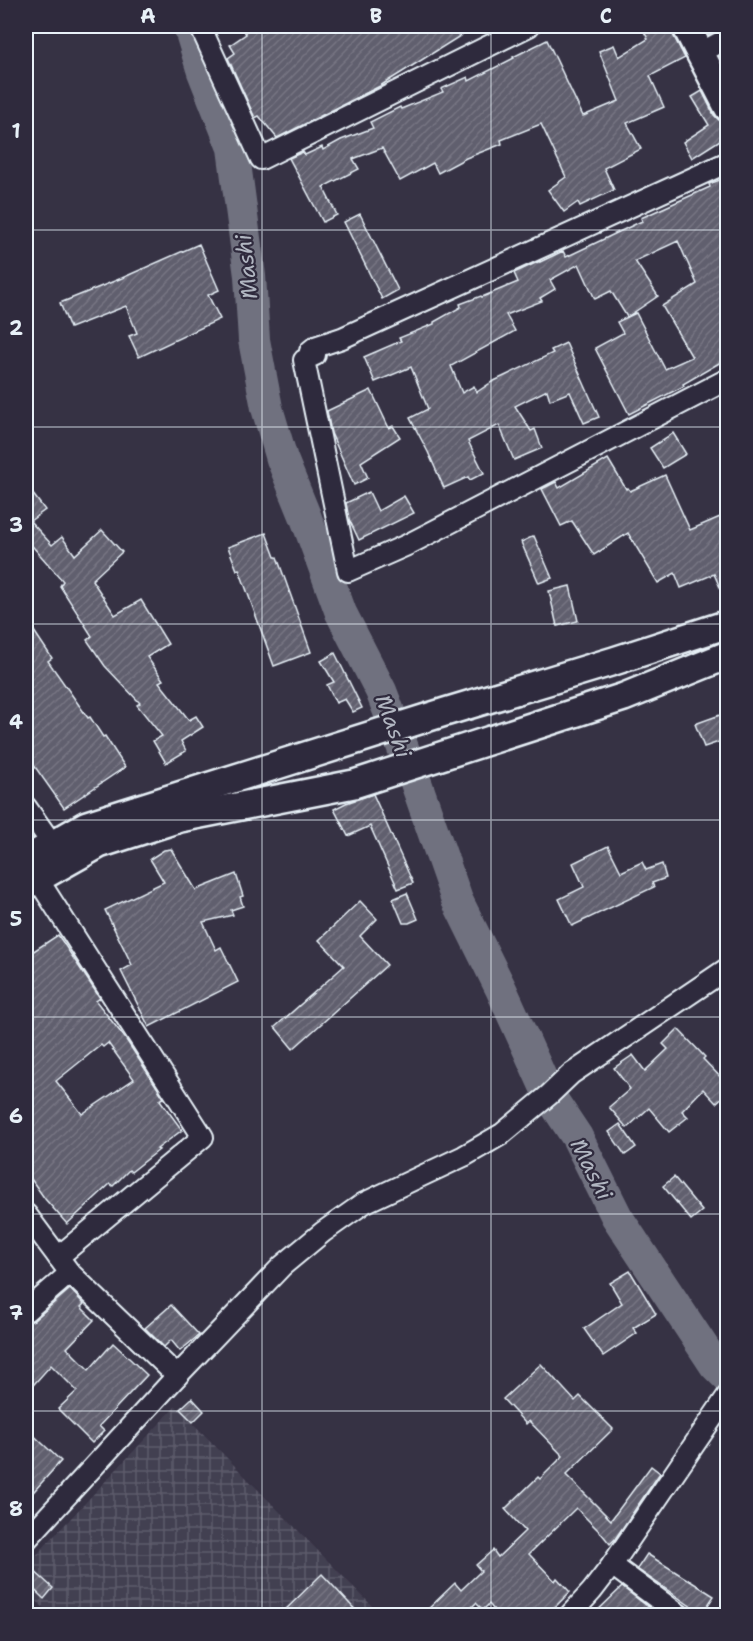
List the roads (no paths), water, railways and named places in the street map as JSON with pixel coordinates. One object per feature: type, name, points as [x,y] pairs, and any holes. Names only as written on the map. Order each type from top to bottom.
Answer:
[{"type":"main road","points":[[686,26],[728,107]]},
{"type":"main road","points":[[29,874],[53,844],[87,825],[728,624]]},
{"type":"main road","points":[[29,874],[99,844],[180,818],[354,784],[624,697],[728,655]]},
{"type":"street","points":[[200,26],[261,159],[529,26]]},
{"type":"street","points":[[700,53],[728,38]]},
{"type":"street","points":[[728,162],[310,351],[315,355],[304,360],[348,570],[407,545],[728,379]]},
{"type":"street","points":[[26,807],[53,844]]},
{"type":"street","points":[[29,874],[203,1137],[58,1257]]},
{"type":"street","points":[[26,1540],[282,1266],[323,1232],[364,1203],[502,1134],[571,1074],[728,968]]},
{"type":"street","points":[[26,1214],[70,1273],[177,1376]]},
{"type":"street","points":[[26,1311],[70,1273]]},
{"type":"street","points":[[569,1616],[612,1565],[728,1395]]},
{"type":"street","points":[[612,1565],[681,1616]]},
{"type":"waterway","name":"Mashi","points":[[189,26],[203,72],[233,148],[250,276],[254,340],[267,408],[282,459],[341,613],[381,691],[457,900],[501,989],[549,1095],[577,1137],[617,1217],[715,1365],[728,1378]]}]
